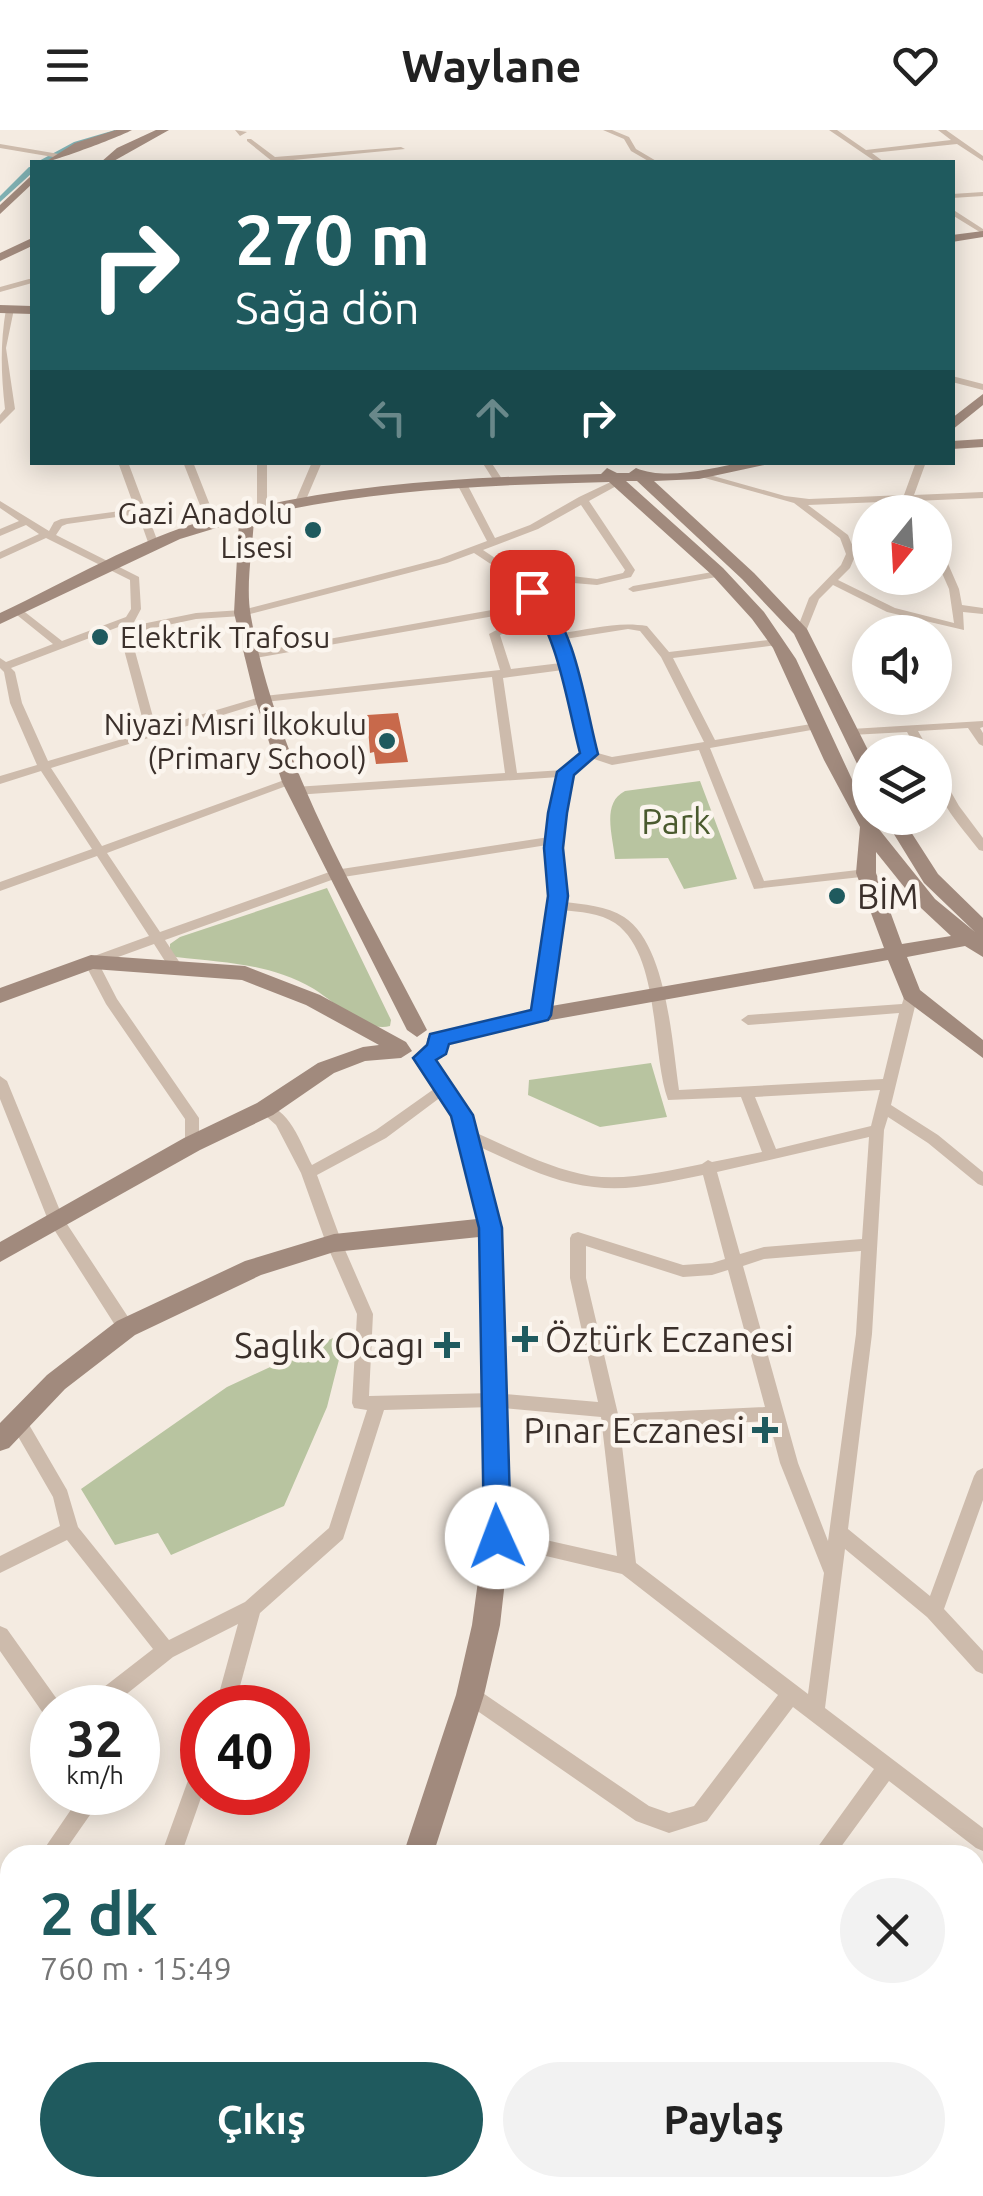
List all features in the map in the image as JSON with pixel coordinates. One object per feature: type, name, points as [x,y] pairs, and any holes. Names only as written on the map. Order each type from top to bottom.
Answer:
[{"type":"street","points":[[0,146],[53,157],[122,130]]},
{"type":"street","points":[[108,160],[164,130]]},
{"type":"street","points":[[606,130],[626,138],[634,150],[651,160]]},
{"type":"street","points":[[832,130],[877,160]]},
{"type":"street","points":[[941,130],[983,159]]},
{"type":"street","points":[[249,140],[274,160]]},
{"type":"street","points":[[865,152],[956,142]]},
{"type":"street","points":[[286,160],[401,149]]},
{"type":"street","points":[[0,211],[30,180]]},
{"type":"street","points":[[955,196],[983,194]]},
{"type":"street","points":[[955,213],[982,230]]},
{"type":"street","points":[[955,235],[982,230]]},
{"type":"street","points":[[2,247],[30,233]]},
{"type":"street","points":[[2,247],[30,246]]},
{"type":"street","points":[[0,290],[30,282]]},
{"type":"street","points":[[2,418],[10,409],[2,348],[5,309],[30,310]]},
{"type":"street","points":[[955,380],[983,387]]},
{"type":"street","points":[[955,423],[983,398]]},
{"type":"street","points":[[955,444],[983,444]]},
{"type":"street","points":[[124,465],[154,546]]},
{"type":"street","points":[[189,465],[212,523]]},
{"type":"street","points":[[262,465],[242,614],[250,656],[293,786],[417,1030],[405,1034],[462,1115],[490,1228],[497,1537],[486,1625],[470,1695],[421,1845]]},
{"type":"street","points":[[300,502],[316,465]]},
{"type":"street","points":[[629,465],[748,576],[801,632],[852,736]]},
{"type":"street","points":[[0,619],[212,523],[300,502],[461,482],[491,468],[640,477],[698,475],[754,465]]},
{"type":"street","points":[[910,495],[920,465]]},
{"type":"street","points":[[124,631],[196,616],[242,614],[476,550],[582,500],[608,473]]},
{"type":"street","points":[[608,473],[718,574],[777,642],[852,799]]},
{"type":"street","points":[[698,475],[797,501],[852,501]]},
{"type":"street","points":[[461,482],[493,544]]},
{"type":"street","points":[[952,497],[983,495]]},
{"type":"street","points":[[516,577],[554,576],[582,584],[627,575],[630,570],[582,500]]},
{"type":"street","points":[[797,501],[844,537],[850,547],[846,566],[814,598],[801,632]]},
{"type":"street","points":[[0,504],[48,535],[129,574],[137,584],[131,619],[124,631],[151,731]]},
{"type":"street","points":[[0,556],[48,535],[65,521],[140,510]]},
{"type":"street","points":[[0,533],[25,522]]},
{"type":"street","points":[[476,550],[516,577],[543,604],[558,637],[590,754]]},
{"type":"street","points":[[633,589],[718,574]]},
{"type":"street","points":[[832,582],[891,610],[960,628],[952,584]]},
{"type":"street","points":[[250,656],[543,604]]},
{"type":"street","points":[[957,608],[983,611]]},
{"type":"street","points":[[17,611],[60,645]]},
{"type":"street","points":[[131,619],[2,664],[44,766],[175,966]]},
{"type":"street","points":[[512,778],[494,634],[506,628],[552,623]]},
{"type":"street","points":[[558,637],[638,626],[648,632],[666,656],[707,745],[759,886],[866,873]]},
{"type":"street","points":[[666,656],[777,642]]},
{"type":"street","points":[[0,780],[264,699],[565,666]]},
{"type":"street","points":[[0,708],[16,703]]},
{"type":"street","points":[[850,732],[978,725],[983,742]]},
{"type":"street","points":[[590,754],[612,761],[816,726]]},
{"type":"street","points":[[911,728],[915,735]]},
{"type":"street","points":[[0,887],[293,786],[512,778],[566,772],[590,754]]},
{"type":"street","points":[[540,1015],[558,896],[554,840],[566,772]]},
{"type":"street","points":[[952,806],[983,847]]},
{"type":"street","points":[[815,1711],[830,1571],[864,1334],[877,1130],[910,1001],[866,873],[867,835]]},
{"type":"street","points":[[871,835],[900,874],[979,939]]},
{"type":"street","points":[[902,835],[979,939]]},
{"type":"street","points":[[0,996],[336,874],[554,840]]},
{"type":"street","points":[[554,904],[593,910],[624,922],[643,950],[656,997],[672,1096],[889,1084]]},
{"type":"street","points":[[0,1253],[192,1144],[264,1109],[326,1068],[363,1054],[415,1049],[540,1015],[979,939]]},
{"type":"street","points":[[91,962],[175,966],[268,979],[415,1049]]},
{"type":"street","points":[[91,962],[111,1001],[192,1118],[192,1144]]},
{"type":"street","points":[[748,1020],[910,1001],[983,1050]]},
{"type":"street","points":[[0,1081],[56,1220],[126,1328]]},
{"type":"street","points":[[310,1173],[381,1134],[446,1088]]},
{"type":"street","points":[[747,1094],[771,1156]]},
{"type":"street","points":[[883,1107],[933,1139],[983,1180]]},
{"type":"street","points":[[264,1109],[280,1121],[310,1173],[334,1243],[365,1314],[360,1403],[492,1400],[610,1416],[776,1414]]},
{"type":"street","points":[[467,1135],[554,1173],[595,1182],[642,1181],[877,1130]]},
{"type":"street","points":[[708,1166],[790,1463],[830,1571]]},
{"type":"street","points":[[0,1440],[56,1382],[126,1328],[252,1268],[334,1243],[490,1228]]},
{"type":"street","points":[[627,1567],[610,1416],[578,1278],[578,1238],[683,1271],[712,1269],[764,1253],[869,1244]]},
{"type":"street","points":[[122,1685],[166,1650],[252,1608],[337,1533],[377,1404]]},
{"type":"street","points":[[18,1421],[61,1495],[70,1530],[166,1650]]},
{"type":"street","points":[[934,1611],[983,1476]]},
{"type":"street","points":[[0,1564],[70,1530]]},
{"type":"street","points":[[837,1530],[934,1611],[983,1665]]},
{"type":"street","points":[[497,1537],[627,1567],[983,1841]]},
{"type":"street","points":[[230,1685],[252,1608]]},
{"type":"street","points":[[0,1635],[35,1685]]},
{"type":"street","points":[[470,1695],[643,1814],[670,1823],[700,1814],[792,1694]]},
{"type":"street","points":[[830,1845],[888,1767]]},
{"type":"street","points":[[57,1845],[79,1815]]},
{"type":"street","points":[[175,1845],[185,1815]]},
{"type":"green space","name":"Park","points":[[700,781],[737,879],[684,889],[668,858],[615,859],[610,821],[618,796],[625,791]]},
{"type":"green space","points":[[327,888],[391,1020],[390,1026],[361,1021],[314,989],[280,974],[170,953],[170,944],[180,937]]},
{"type":"green space","points":[[651,1063],[667,1117],[600,1127],[528,1095],[529,1080]]},
{"type":"green space","points":[[346,1332],[327,1407],[284,1506],[171,1555],[158,1533],[115,1545],[81,1489],[227,1387]]},
{"type":"building","name":"Niyazi Mısri İlkokulu (Primary School)","points":[[398,713],[408,762],[376,764],[374,752],[370,753],[367,715]]},
{"type":"waterway","points":[[45,160],[76,143],[115,132]]},
{"type":"waterway","points":[[0,200],[30,171]]},
{"type":"place","name":"Gazi Anadolu Lisesi","points":[[313,530]]},
{"type":"place","name":"Elektrik Trafosu","points":[[100,637]]},
{"type":"place","name":"Niyazi Mısri İlkokulu (Primary School)","points":[[387,741]]},
{"type":"place","name":"BİM","points":[[837,896]]},
{"type":"place","name":"Öztürk Eczanesi","points":[[525,1339]]},
{"type":"place","name":"Saglık Ocagı","points":[[447,1345]]},
{"type":"place","name":"Pınar Eczanesi","points":[[765,1430]]},
{"type":"route","points":[[497,1537],[490,1228],[462,1115],[423,1058],[435,1053],[438,1039],[540,1015],[558,896],[553,848],[557,813],[566,772],[590,754],[558,637],[543,604],[532,592]]}]
